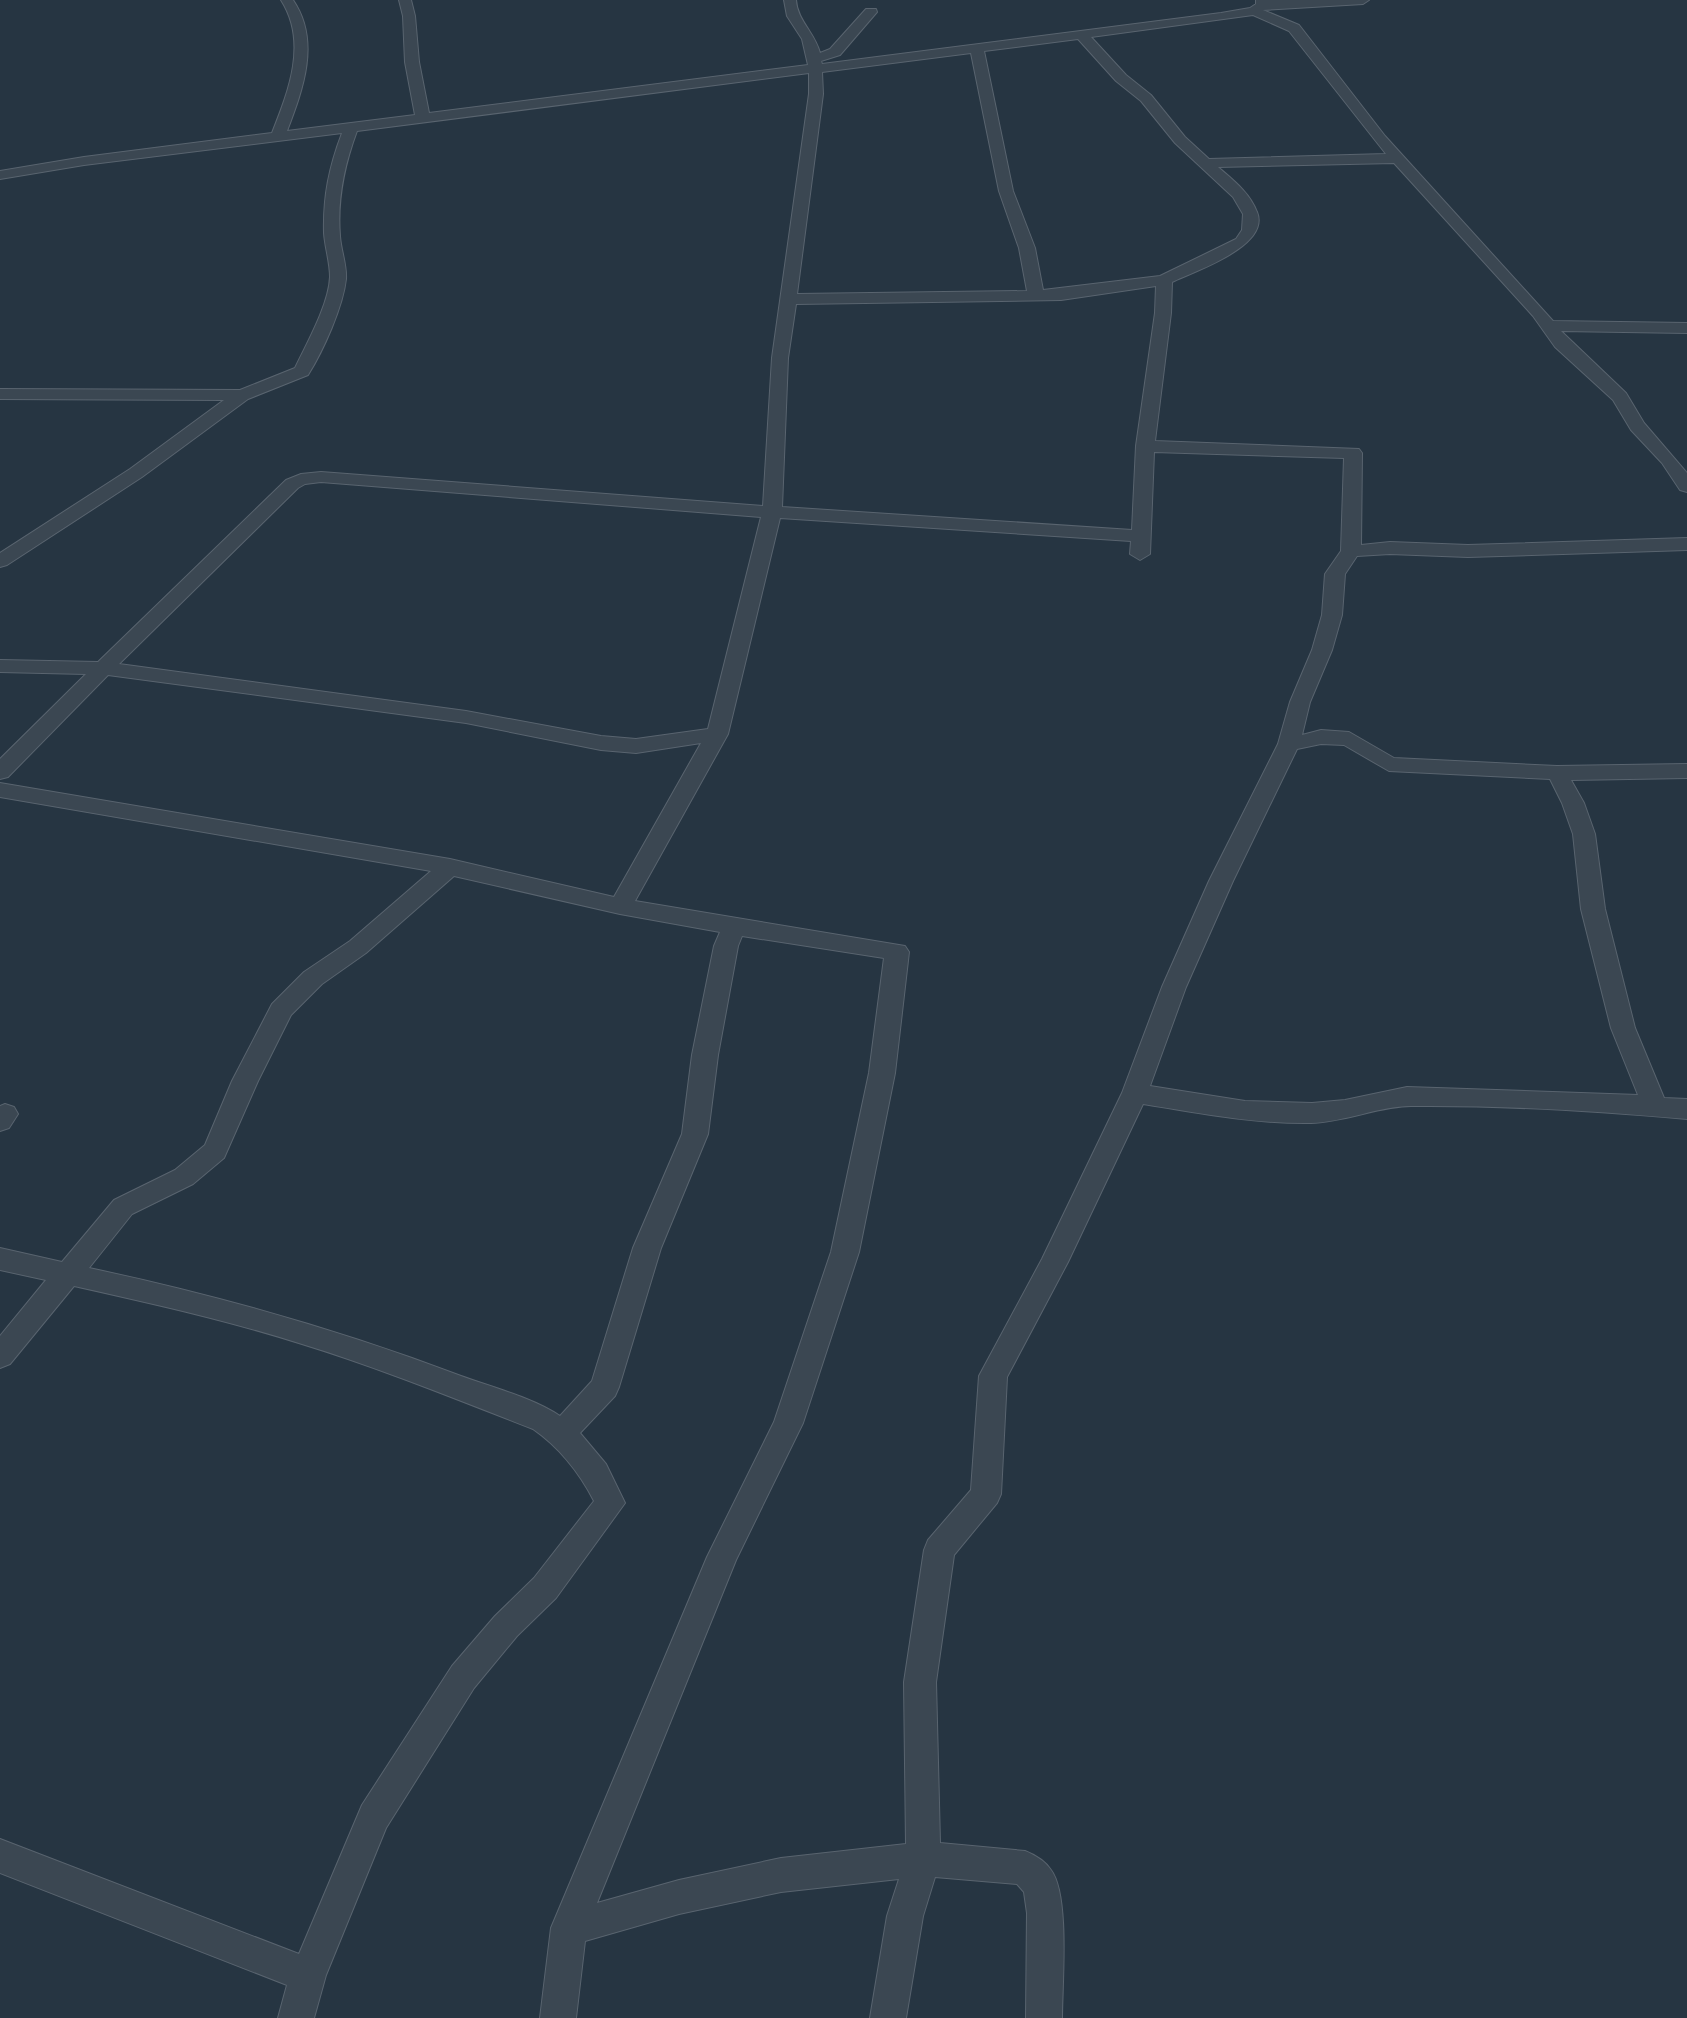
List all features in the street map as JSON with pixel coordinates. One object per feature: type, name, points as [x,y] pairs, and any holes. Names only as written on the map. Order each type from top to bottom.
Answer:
[{"type":"street","points":[[278,137],[294,94],[302,62],[297,15],[288,0]]},
{"type":"street","points":[[405,0],[409,16],[412,62],[423,118]]},
{"type":"street","points":[[620,906],[717,734],[772,512],[780,358],[801,196],[816,109],[815,63],[808,36],[791,15],[790,0]]},
{"type":"street","points":[[0,175],[84,161],[423,118],[815,63],[977,48],[1081,34],[1259,5],[1363,0]]},
{"type":"street","points":[[1259,5],[1294,28],[1380,139],[1550,326],[1561,343],[1620,397],[1637,426],[1668,459],[1687,486]]},
{"type":"street","points":[[815,63],[835,52],[871,12]]},
{"type":"street","points":[[788,299],[1036,296],[1164,280],[1241,242],[1250,231],[1251,214],[1239,194],[1180,140],[1146,98],[1121,78],[1081,34]]},
{"type":"street","points":[[977,48],[1006,191],[1027,248],[1036,296]]},
{"type":"street","points":[[0,561],[136,473],[242,395],[302,371],[318,339],[336,290],[338,276],[332,236],[332,192],[338,162],[351,127]]},
{"type":"street","points":[[1205,163],[1399,158]]},
{"type":"street","points":[[0,772],[177,593],[292,484],[301,479],[321,477],[772,512],[1141,545],[1145,446],[1163,313],[1164,280]]},
{"type":"street","points":[[1550,326],[1687,328]]},
{"type":"street","points":[[0,394],[242,395]]},
{"type":"street","points":[[888,2018],[905,1916],[923,1859],[920,1682],[939,1550],[986,1494],[993,1376],[1054,1262],[1135,1093],[1174,987],[1221,881],[1289,744],[1300,702],[1332,615],[1335,574],[1351,551],[1353,453],[1145,446]]},
{"type":"street","points":[[1351,551],[1390,548],[1468,551],[1687,544]]},
{"type":"street","points":[[0,666],[103,668],[466,717],[601,743],[656,744],[717,734]]},
{"type":"street","points":[[1289,744],[1321,737],[1349,739],[1389,764],[1557,773],[1687,771]]},
{"type":"street","points":[[1557,773],[1573,803],[1584,834],[1593,909],[1623,1028],[1655,1106]]},
{"type":"street","points":[[0,790],[450,867],[620,906],[734,928],[897,952],[882,1073],[851,1228],[788,1423],[722,1556],[569,1928],[558,2018]]},
{"type":"street","points":[[0,1356],[123,1207],[184,1177],[215,1151],[245,1081],[281,1010],[313,978],[358,947],[450,867]]},
{"type":"street","points":[[562,1433],[605,1387],[647,1248],[695,1134],[705,1055],[726,946],[734,928]]},
{"type":"street","points":[[1135,1093],[1245,1111],[1312,1113],[1345,1110],[1407,1096],[1687,1109]]},
{"type":"street","points":[[0,1259],[202,1305],[322,1339],[380,1358],[543,1420],[562,1433],[596,1474],[610,1503],[545,1588],[506,1626],[463,1677],[374,1817],[308,1975],[296,2018]]},
{"type":"street","points":[[0,1856],[308,1975]]},
{"type":"street","points":[[569,1928],[680,1897],[781,1875],[923,1859],[1025,1868],[1040,1883],[1045,1913],[1044,2018]]}]
